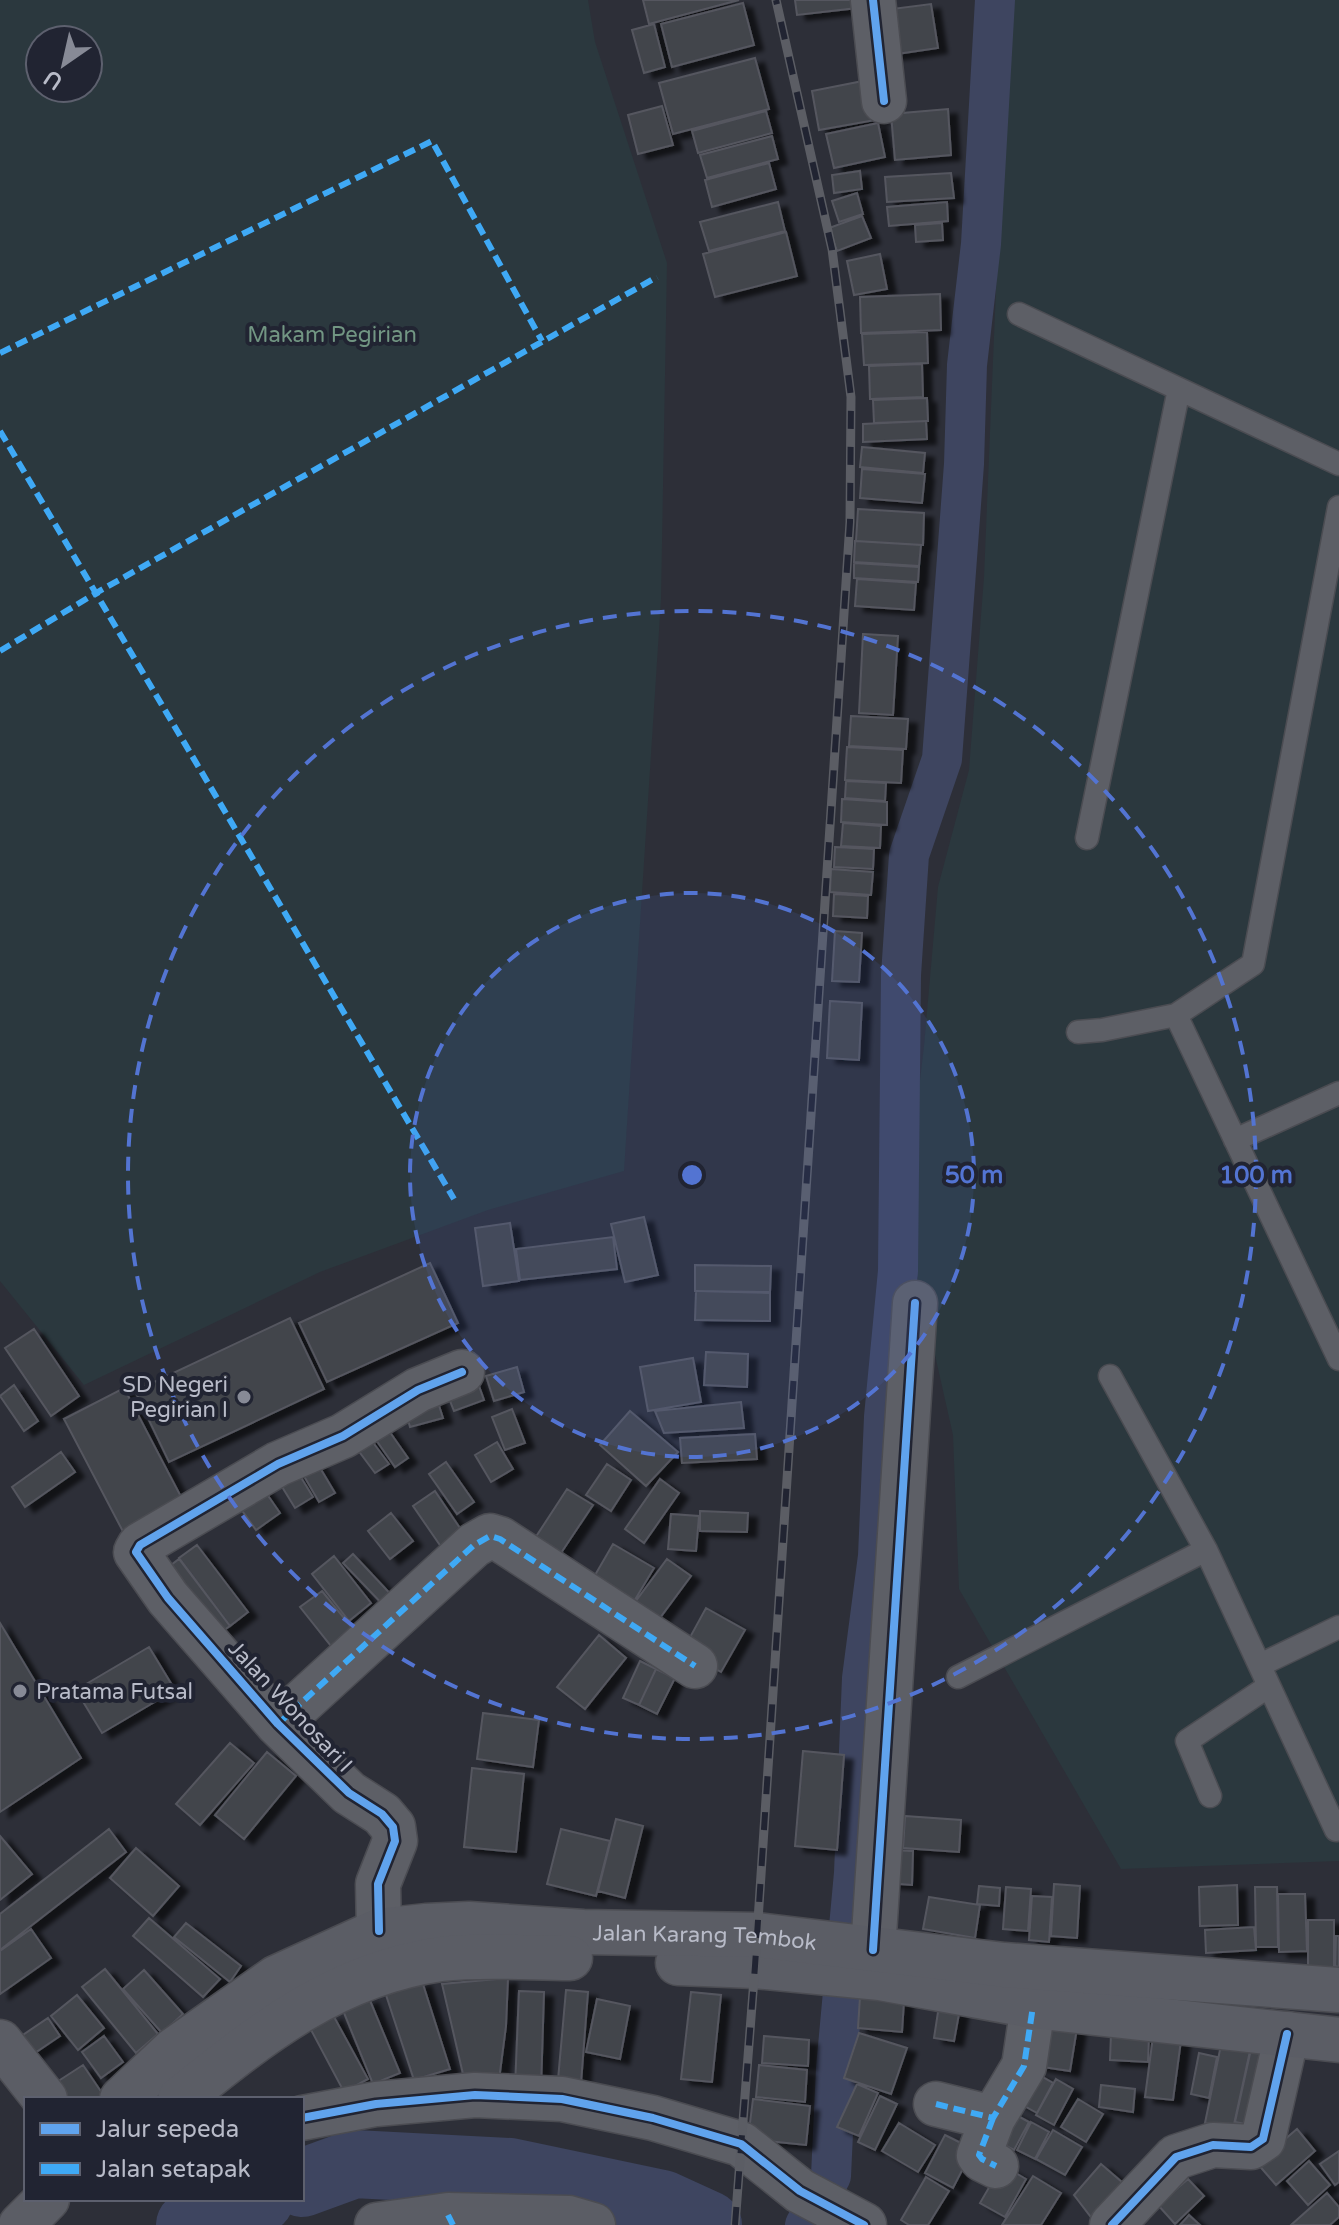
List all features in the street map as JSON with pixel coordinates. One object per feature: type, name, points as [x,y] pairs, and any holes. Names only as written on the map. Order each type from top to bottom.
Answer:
[{"type":"main road","name":"Jalan Karang Tembok","points":[[124,2097],[174,2050],[276,1978],[379,1931],[586,1958],[755,1966],[854,1962],[1013,1991],[1339,2040]]},
{"type":"main road","name":"Jalan Karang Tembok","points":[[182,2097],[237,2053],[342,1986],[379,1972],[442,1959],[471,1941]]},
{"type":"main road","name":"Jalan Karang Tembok","points":[[1013,1991],[1339,1990]]},
{"type":"main road","points":[[0,2042],[43,2097]]},
{"type":"main road","points":[[21,2225],[45,2201]]},
{"type":"main road","points":[[377,2225],[569,2218],[593,2225]]},
{"type":"street","points":[[873,0],[884,101]]},
{"type":"street","points":[[854,1962],[915,1303]]},
{"type":"street","name":"Jalan Wonosari I","points":[[379,1931],[378,1884],[395,1841],[393,1827],[382,1814],[349,1793],[278,1724],[168,1598],[136,1552],[140,1545],[278,1464],[343,1436],[418,1390],[462,1372]]},
{"type":"street","points":[[278,1724],[474,1545],[490,1536],[500,1539],[695,1666]]},
{"type":"street","points":[[996,2166],[979,2155],[993,2118],[1024,2066],[1013,1991]]},
{"type":"street","points":[[1112,2225],[1176,2157],[1213,2145],[1251,2147],[1263,2139],[1287,2034]]},
{"type":"street","points":[[304,2118],[376,2104],[475,2095],[562,2099],[653,2118],[741,2144],[832,2208]]},
{"type":"street","points":[[936,2104],[993,2118]]},
{"type":"lane","points":[[1019,314],[1339,464]]},
{"type":"lane","points":[[1087,838],[1179,389]]},
{"type":"lane","points":[[1078,1032],[1176,1015],[1253,964],[1339,507]]},
{"type":"lane","points":[[1176,1015],[1339,1359]]},
{"type":"lane","points":[[1235,1140],[1339,1093]]},
{"type":"lane","points":[[1110,1376],[1206,1550],[1336,1830]]},
{"type":"lane","points":[[958,1677],[1206,1550]]},
{"type":"lane","points":[[1260,1665],[1339,1627]]},
{"type":"lane","points":[[1210,1796],[1187,1741],[1269,1686]]},
{"type":"green space","name":"Makam Pegirian","points":[[0,0],[588,0],[595,42],[667,263],[661,600],[624,1171],[488,1210],[320,1272],[84,1385],[0,1281]]},
{"type":"green space","points":[[1008,0],[1339,0],[1339,1861],[1121,1869],[959,1589],[953,1435],[917,1275],[909,1173],[938,887],[969,770],[984,577]]},
{"type":"building","points":[[643,0],[739,0],[649,24]]},
{"type":"building","points":[[795,0],[856,0],[857,8],[797,15]]},
{"type":"building","points":[[743,3],[754,45],[672,67],[661,24]]},
{"type":"building","points":[[931,4],[938,48],[890,55],[884,10]]},
{"type":"building","points":[[654,24],[665,67],[644,73],[632,30]]},
{"type":"building","points":[[755,58],[769,109],[673,134],[659,83]]},
{"type":"building","points":[[873,79],[881,119],[819,130],[812,91]]},
{"type":"building","points":[[662,106],[673,145],[638,154],[628,115]]},
{"type":"building","points":[[948,109],[951,155],[895,160],[891,114]]},
{"type":"building","points":[[766,111],[772,133],[698,153],[692,131]]},
{"type":"building","points":[[878,123],[885,157],[834,168],[826,134]]},
{"type":"building","points":[[772,136],[778,159],[707,178],[700,155]]},
{"type":"building","points":[[769,163],[776,189],[712,207],[705,180]]},
{"type":"building","points":[[860,171],[862,189],[834,193],[832,175]]},
{"type":"building","points":[[951,173],[954,198],[887,202],[885,177]]},
{"type":"building","points":[[857,193],[863,214],[839,222],[832,201]]},
{"type":"building","points":[[778,202],[785,231],[709,251],[700,222]]},
{"type":"building","points":[[947,202],[948,221],[889,226],[887,207]]},
{"type":"building","points":[[862,216],[871,238],[837,251],[829,228]]},
{"type":"building","points":[[942,223],[943,240],[916,242],[915,225]]},
{"type":"building","points":[[786,232],[797,276],[715,297],[703,254]]},
{"type":"building","points":[[880,254],[887,289],[854,295],[847,261]]},
{"type":"building","points":[[940,294],[941,330],[861,333],[860,297]]},
{"type":"building","points":[[927,332],[928,363],[864,365],[862,334]]},
{"type":"building","points":[[922,364],[923,397],[870,399],[869,366]]},
{"type":"building","points":[[927,398],[928,421],[874,423],[873,400]]},
{"type":"building","points":[[926,421],[927,439],[863,442],[863,424]]},
{"type":"building","points":[[862,447],[925,453],[923,473],[860,467]]},
{"type":"building","points":[[862,469],[925,474],[922,503],[860,498]]},
{"type":"building","points":[[858,509],[924,513],[923,545],[856,541]]},
{"type":"building","points":[[855,541],[921,545],[919,566],[854,562]]},
{"type":"building","points":[[854,563],[919,567],[918,582],[854,578]]},
{"type":"building","points":[[857,579],[916,583],[914,610],[855,606]]},
{"type":"building","points":[[863,634],[898,636],[893,715],[859,713]]},
{"type":"building","points":[[851,716],[908,719],[906,749],[849,746]]},
{"type":"building","points":[[847,747],[903,750],[901,783],[845,780]]},
{"type":"building","points":[[846,781],[886,783],[885,801],[845,798]]},
{"type":"building","points":[[842,799],[887,802],[887,825],[841,822]]},
{"type":"building","points":[[843,823],[881,826],[880,848],[841,846]]},
{"type":"building","points":[[835,847],[874,849],[873,869],[834,867]]},
{"type":"building","points":[[831,869],[873,872],[871,895],[830,892]]},
{"type":"building","points":[[834,894],[868,896],[867,918],[833,916]]},
{"type":"building","points":[[835,931],[862,933],[859,982],[832,981]]},
{"type":"building","points":[[830,1001],[862,1003],[859,1060],[827,1058]]},
{"type":"building","points":[[644,1217],[658,1275],[625,1282],[611,1224]]},
{"type":"building","points":[[510,1223],[519,1281],[483,1286],[475,1228]]},
{"type":"building","points":[[613,1237],[617,1269],[520,1280],[516,1249]]},
{"type":"building","points":[[430,1263],[458,1323],[327,1382],[299,1323]]},
{"type":"building","points":[[695,1265],[771,1266],[770,1292],[695,1291]]},
{"type":"building","points":[[696,1291],[770,1293],[770,1321],[695,1320]]},
{"type":"building","points":[[290,1318],[324,1389],[169,1462],[135,1391]]},
{"type":"building","points":[[34,1329],[79,1396],[51,1416],[5,1348]]},
{"type":"building","points":[[706,1352],[748,1354],[747,1387],[704,1385]]},
{"type":"building","points":[[693,1358],[701,1402],[648,1411],[640,1367]]},
{"type":"building","points":[[517,1367],[524,1392],[494,1401],[486,1376]]},
{"type":"building","points":[[474,1372],[484,1400],[454,1411],[443,1383]]},
{"type":"building","points":[[14,1385],[38,1421],[24,1431],[0,1396]]},
{"type":"building","points":[[124,1388],[189,1512],[129,1543],[64,1419]]},
{"type":"building","points":[[435,1393],[443,1418],[410,1427],[403,1402]]},
{"type":"building","points":[[741,1402],[744,1428],[664,1433],[655,1411]]},
{"type":"building","points":[[512,1409],[525,1443],[505,1450],[492,1417]]},
{"type":"building","points":[[630,1411],[678,1452],[646,1486],[600,1445]]},
{"type":"building","points":[[380,1418],[408,1458],[395,1467],[367,1427]]},
{"type":"building","points":[[363,1429],[389,1464],[375,1473],[349,1438]]},
{"type":"building","points":[[755,1434],[757,1459],[682,1463],[680,1438]]},
{"type":"building","points":[[497,1442],[513,1469],[491,1482],[475,1455]]},
{"type":"building","points":[[310,1451],[335,1493],[319,1502],[294,1459]]},
{"type":"building","points":[[61,1452],[75,1472],[25,1507],[12,1487]]},
{"type":"building","points":[[446,1462],[474,1502],[457,1514],[429,1474]]},
{"type":"building","points":[[607,1464],[631,1480],[611,1511],[586,1495]]},
{"type":"building","points":[[294,1466],[313,1497],[295,1508],[276,1477]]},
{"type":"building","points":[[660,1479],[679,1493],[644,1543],[625,1529]]},
{"type":"building","points":[[258,1481],[280,1513],[256,1530],[233,1498]]},
{"type":"building","points":[[567,1489],[593,1505],[551,1568],[526,1552]]},
{"type":"building","points":[[435,1491],[470,1543],[448,1557],[413,1506]]},
{"type":"building","points":[[700,1511],[748,1513],[747,1532],[700,1531]]},
{"type":"building","points":[[391,1513],[413,1541],[390,1559],[368,1531]]},
{"type":"building","points":[[671,1514],[699,1516],[696,1551],[668,1549]]},
{"type":"building","points":[[613,1544],[654,1568],[627,1613],[587,1589]]},
{"type":"building","points":[[197,1545],[248,1612],[230,1626],[179,1558]]},
{"type":"building","points":[[353,1554],[398,1602],[389,1611],[343,1563]]},
{"type":"building","points":[[334,1556],[371,1603],[349,1621],[312,1574]]},
{"type":"building","points":[[179,1559],[230,1626],[208,1641],[158,1575]]},
{"type":"building","points":[[667,1559],[691,1576],[651,1630],[627,1613]]},
{"type":"building","points":[[322,1591],[357,1634],[335,1651],[300,1607]]},
{"type":"building","points":[[706,1608],[745,1630],[721,1672],[683,1650]]},
{"type":"building","name":"Pratama Futsal","points":[[0,1623],[81,1758],[0,1812]]},
{"type":"building","points":[[599,1635],[626,1658],[585,1709],[557,1687]]},
{"type":"building","points":[[149,1647],[175,1690],[102,1733],[76,1690]]},
{"type":"building","points":[[640,1661],[656,1669],[639,1705],[623,1698]]},
{"type":"building","points":[[656,1669],[675,1678],[657,1714],[639,1705]]},
{"type":"building","points":[[483,1713],[539,1720],[533,1767],[477,1759]]},
{"type":"building","points":[[230,1743],[254,1763],[200,1825],[176,1804]]},
{"type":"building","points":[[803,1751],[844,1755],[837,1850],[795,1846]]},
{"type":"building","points":[[267,1752],[296,1776],[244,1839],[215,1815]]},
{"type":"building","points":[[472,1768],[524,1774],[516,1852],[464,1847]]},
{"type":"building","points":[[905,1816],[961,1820],[959,1852],[903,1848]]},
{"type":"building","points":[[616,1819],[643,1826],[625,1898],[598,1891]]},
{"type":"building","points":[[109,1829],[126,1852],[0,1950],[0,1914]]},
{"type":"building","points":[[561,1829],[610,1841],[596,1896],[547,1884]]},
{"type":"building","points":[[0,1836],[32,1874],[0,1900]]},
{"type":"building","points":[[136,1848],[179,1886],[153,1916],[110,1878]]},
{"type":"building","points":[[887,1850],[913,1851],[912,1885],[886,1883]]},
{"type":"building","points":[[1054,1884],[1080,1886],[1077,1938],[1051,1936]]},
{"type":"building","points":[[1237,1885],[1238,1925],[1200,1926],[1199,1887]]},
{"type":"building","points":[[979,1886],[1000,1888],[999,1906],[977,1904]]},
{"type":"building","points":[[1006,1887],[1031,1889],[1028,1931],[1003,1929]]},
{"type":"building","points":[[1255,1887],[1277,1887],[1278,1947],[1256,1947]]},
{"type":"building","points":[[1278,1894],[1305,1894],[1307,1951],[1279,1952]]},
{"type":"building","points":[[1032,1896],[1052,1897],[1049,1942],[1029,1940]]},
{"type":"building","points":[[929,1897],[980,1905],[975,1938],[923,1929]]},
{"type":"building","points":[[149,1918],[220,1979],[203,1997],[133,1936]]},
{"type":"building","points":[[1308,1920],[1334,1920],[1334,1971],[1308,1971]]},
{"type":"building","points":[[186,1923],[241,1966],[230,1982],[174,1937]]},
{"type":"building","points":[[1254,1927],[1256,1950],[1206,1953],[1205,1930]]},
{"type":"building","points":[[31,1929],[51,1958],[0,1994],[0,1951]]},
{"type":"building","points":[[1336,1936],[1339,1936],[1339,1967],[1335,1966]]},
{"type":"building","points":[[105,1969],[158,2034],[136,2053],[82,1987]]},
{"type":"building","points":[[144,1970],[183,2014],[162,2033],[123,1989]]},
{"type":"building","points":[[508,1978],[499,2080],[463,2074],[442,1984]]},
{"type":"building","points":[[422,1981],[450,2069],[414,2080],[385,1992]]},
{"type":"building","points":[[566,1990],[588,1992],[581,2083],[558,2080]]},
{"type":"building","points":[[519,1991],[544,1992],[541,2089],[515,2088]]},
{"type":"building","points":[[691,1992],[721,1995],[712,2082],[681,2079]]},
{"type":"building","points":[[77,1995],[104,2028],[78,2050],[51,2016]]},
{"type":"building","points":[[860,1997],[904,2001],[902,2032],[858,2028]]},
{"type":"building","points":[[369,1998],[400,2073],[373,2084],[342,2008]]},
{"type":"building","points":[[597,1999],[630,2006],[620,2059],[586,2052]]},
{"type":"building","points":[[940,1999],[961,2003],[954,2041],[934,2038]]},
{"type":"building","points":[[333,2015],[368,2079],[344,2092],[310,2028]]},
{"type":"building","points":[[1037,2015],[1078,2022],[1070,2071],[1029,2065]]},
{"type":"building","points":[[48,2018],[60,2036],[20,2063],[8,2045]]},
{"type":"building","points":[[1154,2029],[1182,2033],[1173,2100],[1145,2097]]},
{"type":"building","points":[[859,2033],[907,2048],[891,2094],[844,2078]]},
{"type":"building","points":[[1111,2034],[1149,2036],[1148,2062],[1110,2060]]},
{"type":"building","points":[[104,2036],[123,2062],[101,2078],[82,2052]]},
{"type":"building","points":[[764,2036],[809,2040],[808,2066],[762,2063]]},
{"type":"building","points":[[1221,2045],[1250,2051],[1233,2129],[1205,2123]]},
{"type":"building","points":[[1251,2049],[1280,2056],[1265,2128],[1235,2122]]},
{"type":"building","points":[[1199,2053],[1217,2057],[1209,2098],[1191,2094]]},
{"type":"building","points":[[83,2065],[104,2096],[48,2097],[43,2091]]},
{"type":"building","points":[[759,2065],[807,2070],[805,2102],[756,2097]]},
{"type":"building","points":[[1027,2068],[1053,2083],[1037,2113],[1010,2098]]},
{"type":"building","points":[[1056,2079],[1073,2089],[1054,2125],[1036,2115]]},
{"type":"building","points":[[857,2084],[878,2093],[859,2136],[837,2127]]},
{"type":"building","points":[[1101,2085],[1135,2089],[1133,2112],[1099,2107]]},
{"type":"building","points":[[880,2096],[897,2104],[875,2150],[858,2142]]},
{"type":"building","points":[[753,2099],[810,2106],[806,2145],[748,2139]]},
{"type":"building","points":[[1078,2099],[1103,2114],[1086,2142],[1061,2127]]},
{"type":"building","points":[[1003,2108],[1029,2122],[1014,2150],[989,2137]]},
{"type":"building","points":[[1031,2122],[1049,2132],[1035,2159],[1017,2150]]},
{"type":"building","points":[[899,2123],[935,2145],[918,2172],[882,2151]]},
{"type":"building","points":[[1297,2129],[1315,2151],[1276,2185],[1257,2163]]},
{"type":"building","points":[[1053,2130],[1082,2147],[1065,2175],[1036,2159]]},
{"type":"building","points":[[945,2135],[973,2149],[953,2188],[925,2173]]},
{"type":"building","points":[[1339,2151],[1339,2182],[1335,2185],[1320,2164]]},
{"type":"building","points":[[1309,2161],[1330,2185],[1308,2205],[1287,2181]]},
{"type":"building","points":[[1101,2164],[1137,2195],[1097,2225],[1074,2195]]},
{"type":"building","points":[[1002,2165],[1026,2179],[1005,2217],[980,2203]]},
{"type":"building","points":[[1033,2176],[1061,2193],[1041,2225],[1002,2225]]},
{"type":"building","points":[[926,2177],[949,2191],[928,2225],[909,2225],[901,2220]]},
{"type":"building","points":[[1188,2179],[1204,2196],[1175,2224],[1158,2205]]},
{"type":"building","points":[[1327,2193],[1339,2207],[1339,2217],[1330,2225],[1291,2225]]},
{"type":"building","points":[[1189,2215],[1200,2225],[1180,2225]]},
{"type":"waterway","points":[[805,2225],[831,2176],[836,2068],[854,1873],[862,1678],[878,1556],[884,1417],[898,1271],[901,975],[909,855],[942,759],[964,464],[967,365],[981,244],[995,0]]},
{"type":"waterway","points":[[304,2182],[354,2164],[510,2172],[662,2204],[708,2225]]},
{"type":"waterway","points":[[190,2225],[255,2201]]},
{"type":"railway","points":[[735,2225],[755,1966],[850,522],[851,397],[832,249],[776,0]]},
{"type":"marked path","points":[[0,353],[432,141],[542,341]]},
{"type":"marked path","points":[[0,651],[96,593],[657,277]]},
{"type":"marked path","points":[[0,431],[454,1199]]},
{"type":"marked path","points":[[278,1724],[474,1545],[490,1536],[500,1539],[695,1666]]},
{"type":"marked path","points":[[936,2104],[993,2118],[1024,2066],[1033,2006]]},
{"type":"marked path","points":[[993,2118],[979,2155],[996,2166]]},
{"type":"marked path","points":[[448,2215],[453,2225]]},
{"type":"cycle path","points":[[873,0],[884,101]]},
{"type":"cycle path","points":[[873,1950],[915,1303]]},
{"type":"cycle path","points":[[379,1931],[378,1884],[395,1841],[393,1827],[382,1814],[349,1793],[278,1724],[168,1598],[136,1552],[140,1545],[278,1464],[343,1436],[418,1390],[462,1372]]},
{"type":"cycle path","points":[[1112,2225],[1176,2157],[1213,2145],[1251,2147],[1263,2139],[1287,2034]]},
{"type":"cycle path","points":[[304,2118],[376,2104],[475,2095],[562,2099],[653,2118],[741,2144],[800,2191],[864,2225]]},
{"type":"place","name":"SD Negeri Pegirian I","points":[[244,1397]]},
{"type":"place","name":"Pratama Futsal","points":[[20,1691]]}]
